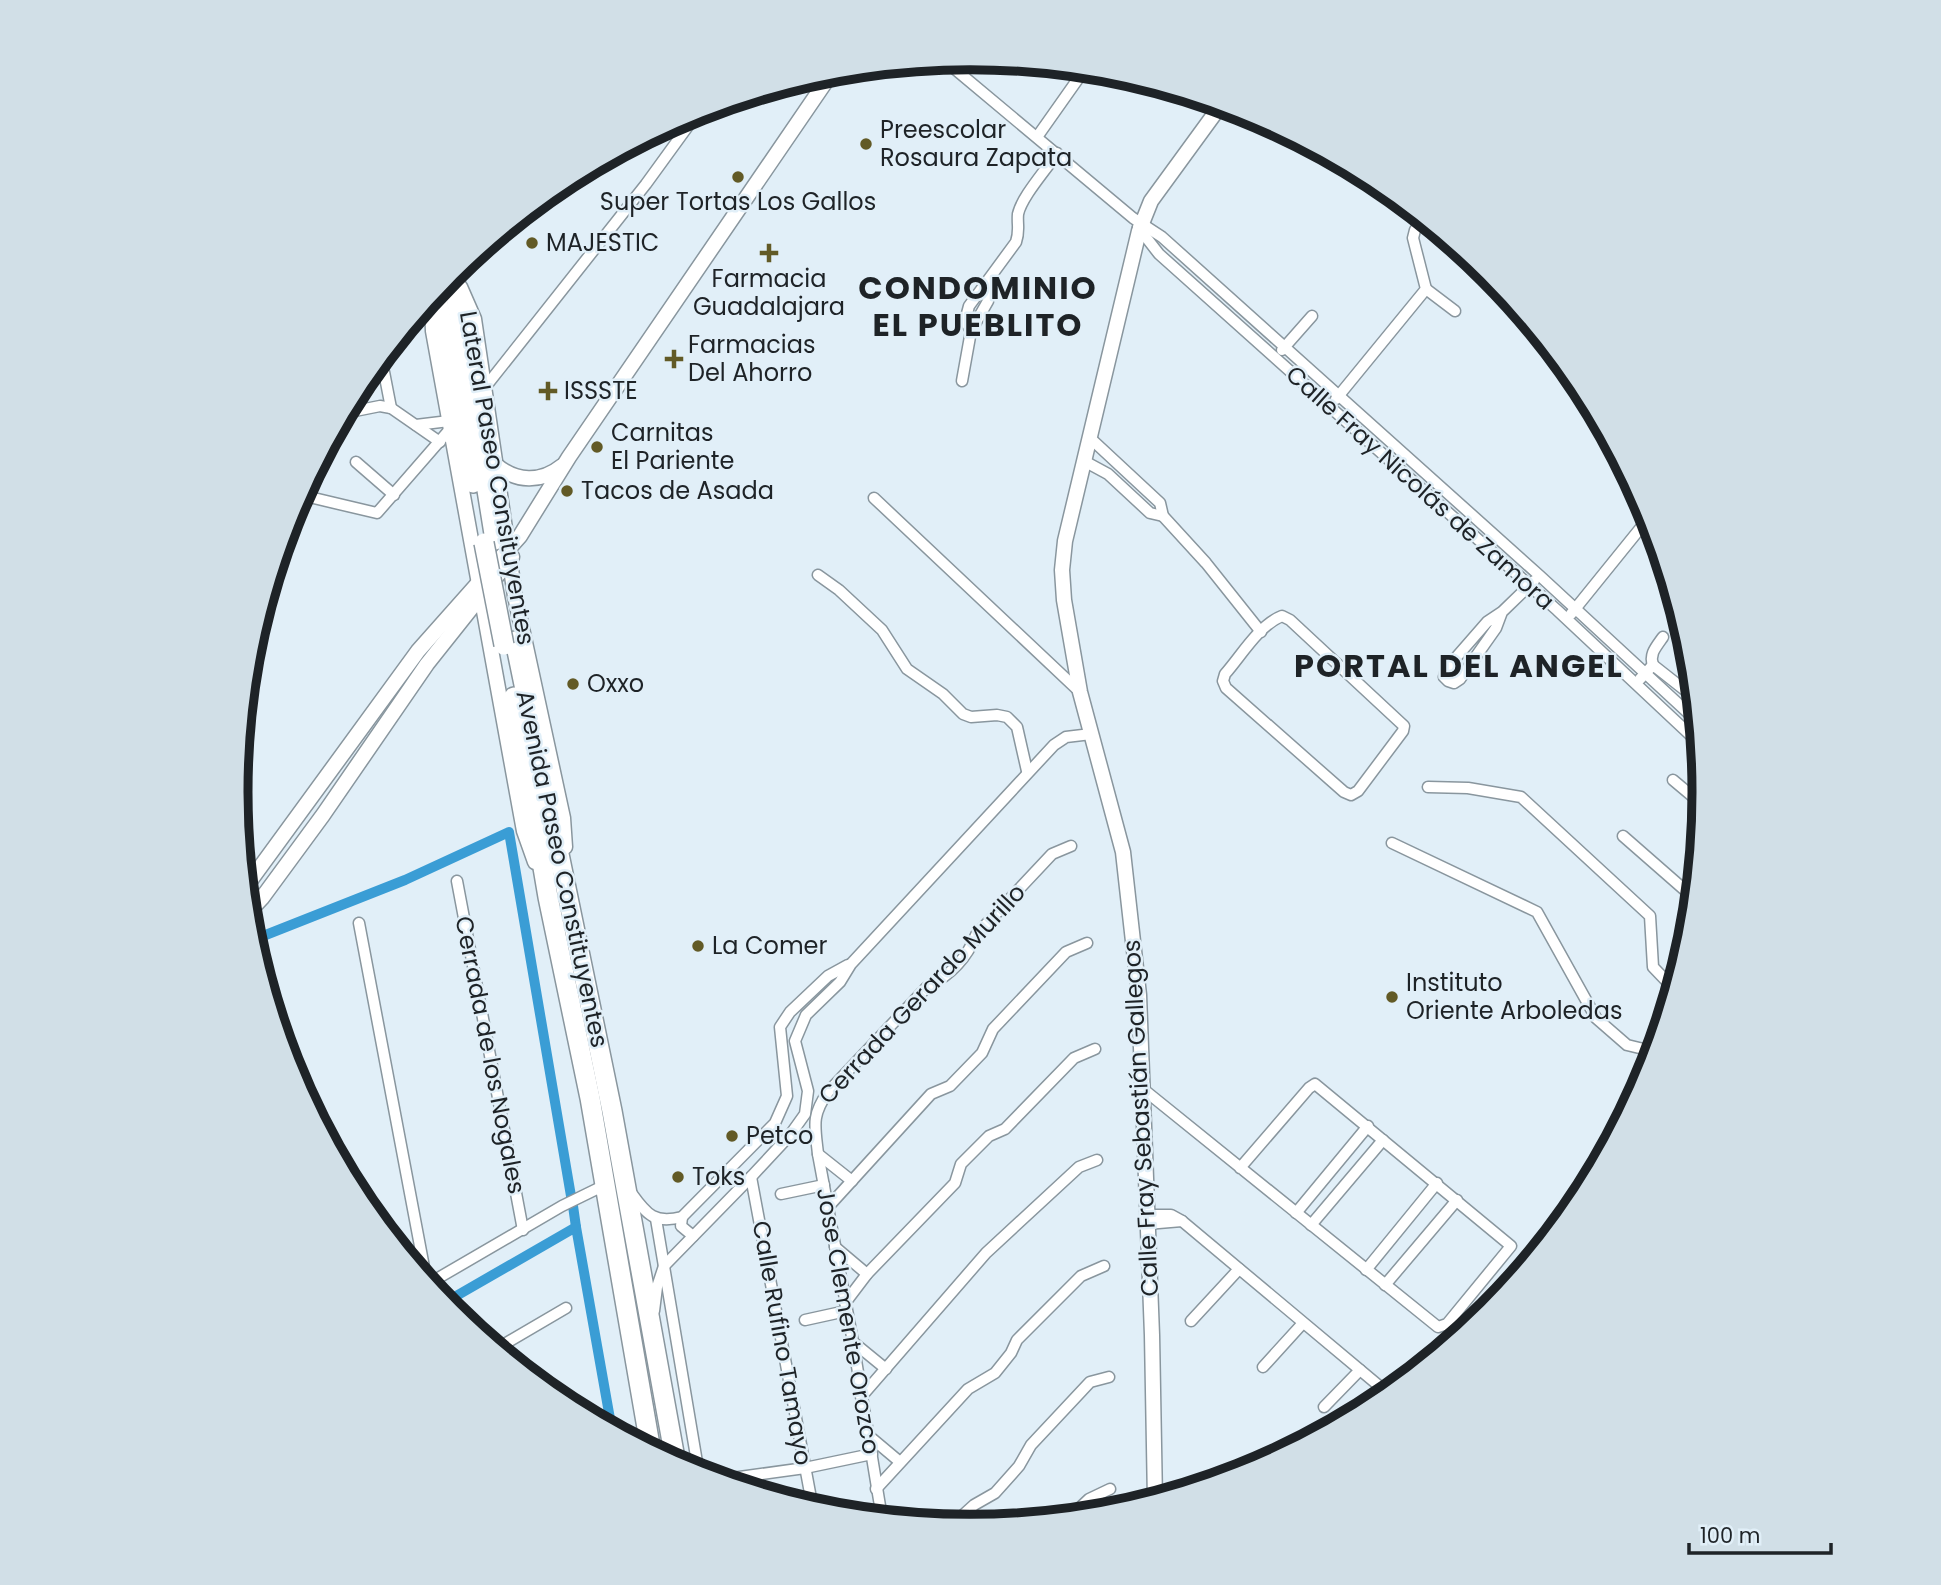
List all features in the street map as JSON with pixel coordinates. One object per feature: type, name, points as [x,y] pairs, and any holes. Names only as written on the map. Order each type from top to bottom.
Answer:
[{"type":"highway","name":"Avenida Paseo Constituyentes","points":[[451,291],[449,314],[504,645],[558,896],[625,1185],[674,1450]]},
{"type":"highway","name":"Avenida Paseo Constituyentes","points":[[441,301],[449,314]]},
{"type":"highway","name":"Avenida Paseo Constituyentes","points":[[558,896],[649,1439]]},
{"type":"street","points":[[957,71],[1138,224]]},
{"type":"street","points":[[1037,137],[1079,78]]},
{"type":"street","points":[[253,877],[418,651],[480,589],[509,555],[565,463],[823,86]]},
{"type":"street","name":"Calle Fray Sebastián Gallegos","points":[[1155,1491],[1152,1335],[1139,995],[1123,852],[1080,692],[1064,600],[1062,570],[1065,541],[1138,224],[1151,201],[1215,113]]},
{"type":"street","points":[[484,390],[686,129]]},
{"type":"street","points":[[962,381],[971,331],[965,321],[969,306],[1016,242],[1020,230],[1018,215],[1057,153]]},
{"type":"street","name":"Calle Fray Nicolás de Zamora","points":[[1138,224],[1162,237],[1688,713]]},
{"type":"street","name":"Calle Fray Nicolás de Zamora","points":[[1138,224],[1159,254],[1530,585],[1690,736]]},
{"type":"street","points":[[1418,226],[1413,238],[1426,289],[1455,311]]},
{"type":"street","name":"Lateral Paseo Consituyentes","points":[[458,284],[474,320],[515,596],[563,818],[558,896]]},
{"type":"street","points":[[1329,407],[1426,289]]},
{"type":"street","name":"Lateral Paseo Consituyentes","points":[[432,310],[433,331],[524,831],[558,896]]},
{"type":"street","points":[[1275,359],[1312,316]]},
{"type":"street","points":[[384,372],[391,408]]},
{"type":"street","points":[[358,410],[380,406],[391,408],[440,442]]},
{"type":"street","points":[[416,425],[450,425]]},
{"type":"street","points":[[312,498],[377,513],[440,442],[450,425]]},
{"type":"street","points":[[1089,437],[1160,503],[1163,516],[1206,563],[1261,632]]},
{"type":"street","points":[[1084,461],[1105,472],[1150,513],[1163,516]]},
{"type":"street","points":[[356,462],[394,495]]},
{"type":"street","points":[[496,465],[508,474],[529,479],[551,473],[565,463]]},
{"type":"street","points":[[874,498],[1080,692]]},
{"type":"street","points":[[1567,619],[1642,526]]},
{"type":"street","points":[[818,575],[839,590],[882,630],[907,669],[943,694],[963,714],[971,717],[1006,717],[1017,727],[1027,771]]},
{"type":"street","points":[[1502,612],[1496,628],[1460,679],[1454,683],[1448,681],[1444,677],[1446,669],[1487,622],[1502,612],[1539,576]]},
{"type":"street","points":[[257,903],[323,815],[480,589]]},
{"type":"street","points":[[485,618],[502,614],[515,596]]},
{"type":"street","points":[[1282,616],[1290,620],[1404,726],[1365,781],[1351,795],[1344,792],[1226,688],[1223,681],[1226,674],[1261,632],[1282,616]]},
{"type":"street","points":[[490,643],[499,631],[508,625],[522,629]]},
{"type":"street","points":[[1663,637],[1653,652],[1653,665],[1686,691]]},
{"type":"street","points":[[418,651],[424,655],[427,664]]},
{"type":"street","points":[[1635,684],[1653,665]]},
{"type":"street","points":[[1676,702],[1686,691]]},
{"type":"street","points":[[651,1328],[657,1287],[664,1266],[790,1135],[804,1114],[808,1091],[795,1041],[806,1015],[840,982],[851,964],[1027,771],[1066,737],[1091,734]]},
{"type":"street","points":[[1673,780],[1693,797]]},
{"type":"street","points":[[1428,787],[1468,788],[1523,798],[1650,916],[1653,967],[1667,982]]},
{"type":"street","points":[[1623,836],[1686,891]]},
{"type":"street","points":[[1392,843],[1537,912],[1596,1018],[1627,1045],[1646,1049]]},
{"type":"street","name":"Cerrada Gerardo Murillo","points":[[815,1123],[817,1107],[828,1092],[927,987],[944,978],[971,949],[976,935],[1052,854],[1071,846]]},
{"type":"street","name":"Cerrada de los Nogales","points":[[457,881],[523,1230]]},
{"type":"street","points":[[359,923],[424,1265]]},
{"type":"street","points":[[828,1207],[931,1094],[950,1086],[982,1053],[993,1029],[1066,952],[1087,943]]},
{"type":"street","points":[[625,1185],[640,1207],[656,1219],[682,1217],[775,1123],[787,1096],[780,1027],[790,1012],[828,976],[851,964]]},
{"type":"street","points":[[806,1320],[846,1307],[867,1274],[956,1182],[961,1164],[989,1136],[1005,1129],[1074,1058],[1095,1049]]},
{"type":"street","points":[[1143,1089],[1240,1168],[1311,1225],[1366,1270],[1438,1327],[1443,1327],[1511,1246],[1315,1084],[1240,1168]]},
{"type":"street","name":"Jose Clemente Orozco","points":[[815,1123],[818,1154],[880,1509]]},
{"type":"street","points":[[1296,1213],[1368,1126]]},
{"type":"street","points":[[1311,1225],[1382,1140]]},
{"type":"street","points":[[818,1154],[852,1181]]},
{"type":"street","points":[[862,1396],[993,1246],[1079,1167],[1097,1160]]},
{"type":"street","name":"Calle Rufino Tamayo","points":[[751,1177],[811,1496]]},
{"type":"street","points":[[1366,1270],[1437,1183]]},
{"type":"street","points":[[436,1278],[562,1206],[605,1185]]},
{"type":"street","points":[[780,1194],[824,1185]]},
{"type":"street","points":[[1385,1285],[1457,1200]]},
{"type":"street","points":[[682,1217],[681,1226],[694,1236]]},
{"type":"street","points":[[656,1219],[697,1461]]},
{"type":"street","points":[[1147,1219],[1182,1221],[1380,1387]]},
{"type":"street","points":[[835,1247],[867,1274]]},
{"type":"street","points":[[876,1489],[968,1389],[995,1373],[1017,1340],[1081,1276],[1104,1266]]},
{"type":"street","points":[[1191,1321],[1239,1269]]},
{"type":"street","points":[[504,1344],[566,1308]]},
{"type":"street","points":[[1263,1367],[1303,1323]]},
{"type":"street","points":[[853,1342],[886,1369]]},
{"type":"street","points":[[1324,1407],[1360,1370]]},
{"type":"street","points":[[963,1515],[995,1493],[1019,1466],[1031,1445],[1090,1382],[1109,1377]]},
{"type":"street","points":[[869,1436],[900,1462]]},
{"type":"street","points":[[739,1477],[805,1468],[872,1454]]},
{"type":"street","points":[[1081,1506],[1089,1499],[1110,1489]]},
{"type":"waterway","points":[[263,936],[405,880],[509,832],[571,1196]]},
{"type":"waterway","points":[[573,1206],[576,1227]]},
{"type":"waterway","points":[[454,1297],[576,1227],[610,1419]]},
{"type":"place","name":"Preescolar Rosaura Zapata","points":[[866,144]]},
{"type":"place","name":"Super Tortas Los Gallos","points":[[738,177]]},
{"type":"place","name":"MAJESTIC","points":[[532,243]]},
{"type":"place","name":"Farmacia Guadalajara","points":[[769,253]]},
{"type":"place","name":"Farmacias Del Ahorro","points":[[674,359]]},
{"type":"place","name":"ISSSTE","points":[[548,391]]},
{"type":"place","name":"Carnitas El Pariente","points":[[597,447]]},
{"type":"place","name":"Tacos de Asada","points":[[567,491]]},
{"type":"place","name":"Oxxo","points":[[573,684]]},
{"type":"place","name":"La Comer","points":[[698,946]]},
{"type":"place","name":"Instituto Oriente Arboledas","points":[[1392,997]]},
{"type":"place","name":"Petco","points":[[732,1136]]},
{"type":"place","name":"Toks","points":[[678,1177]]},
{"type":"district","name":"CONDOMINIO EL PUEBLITO","points":[[978,306]]},
{"type":"district","name":"PORTAL DEL ANGEL","points":[[1459,666]]}]
